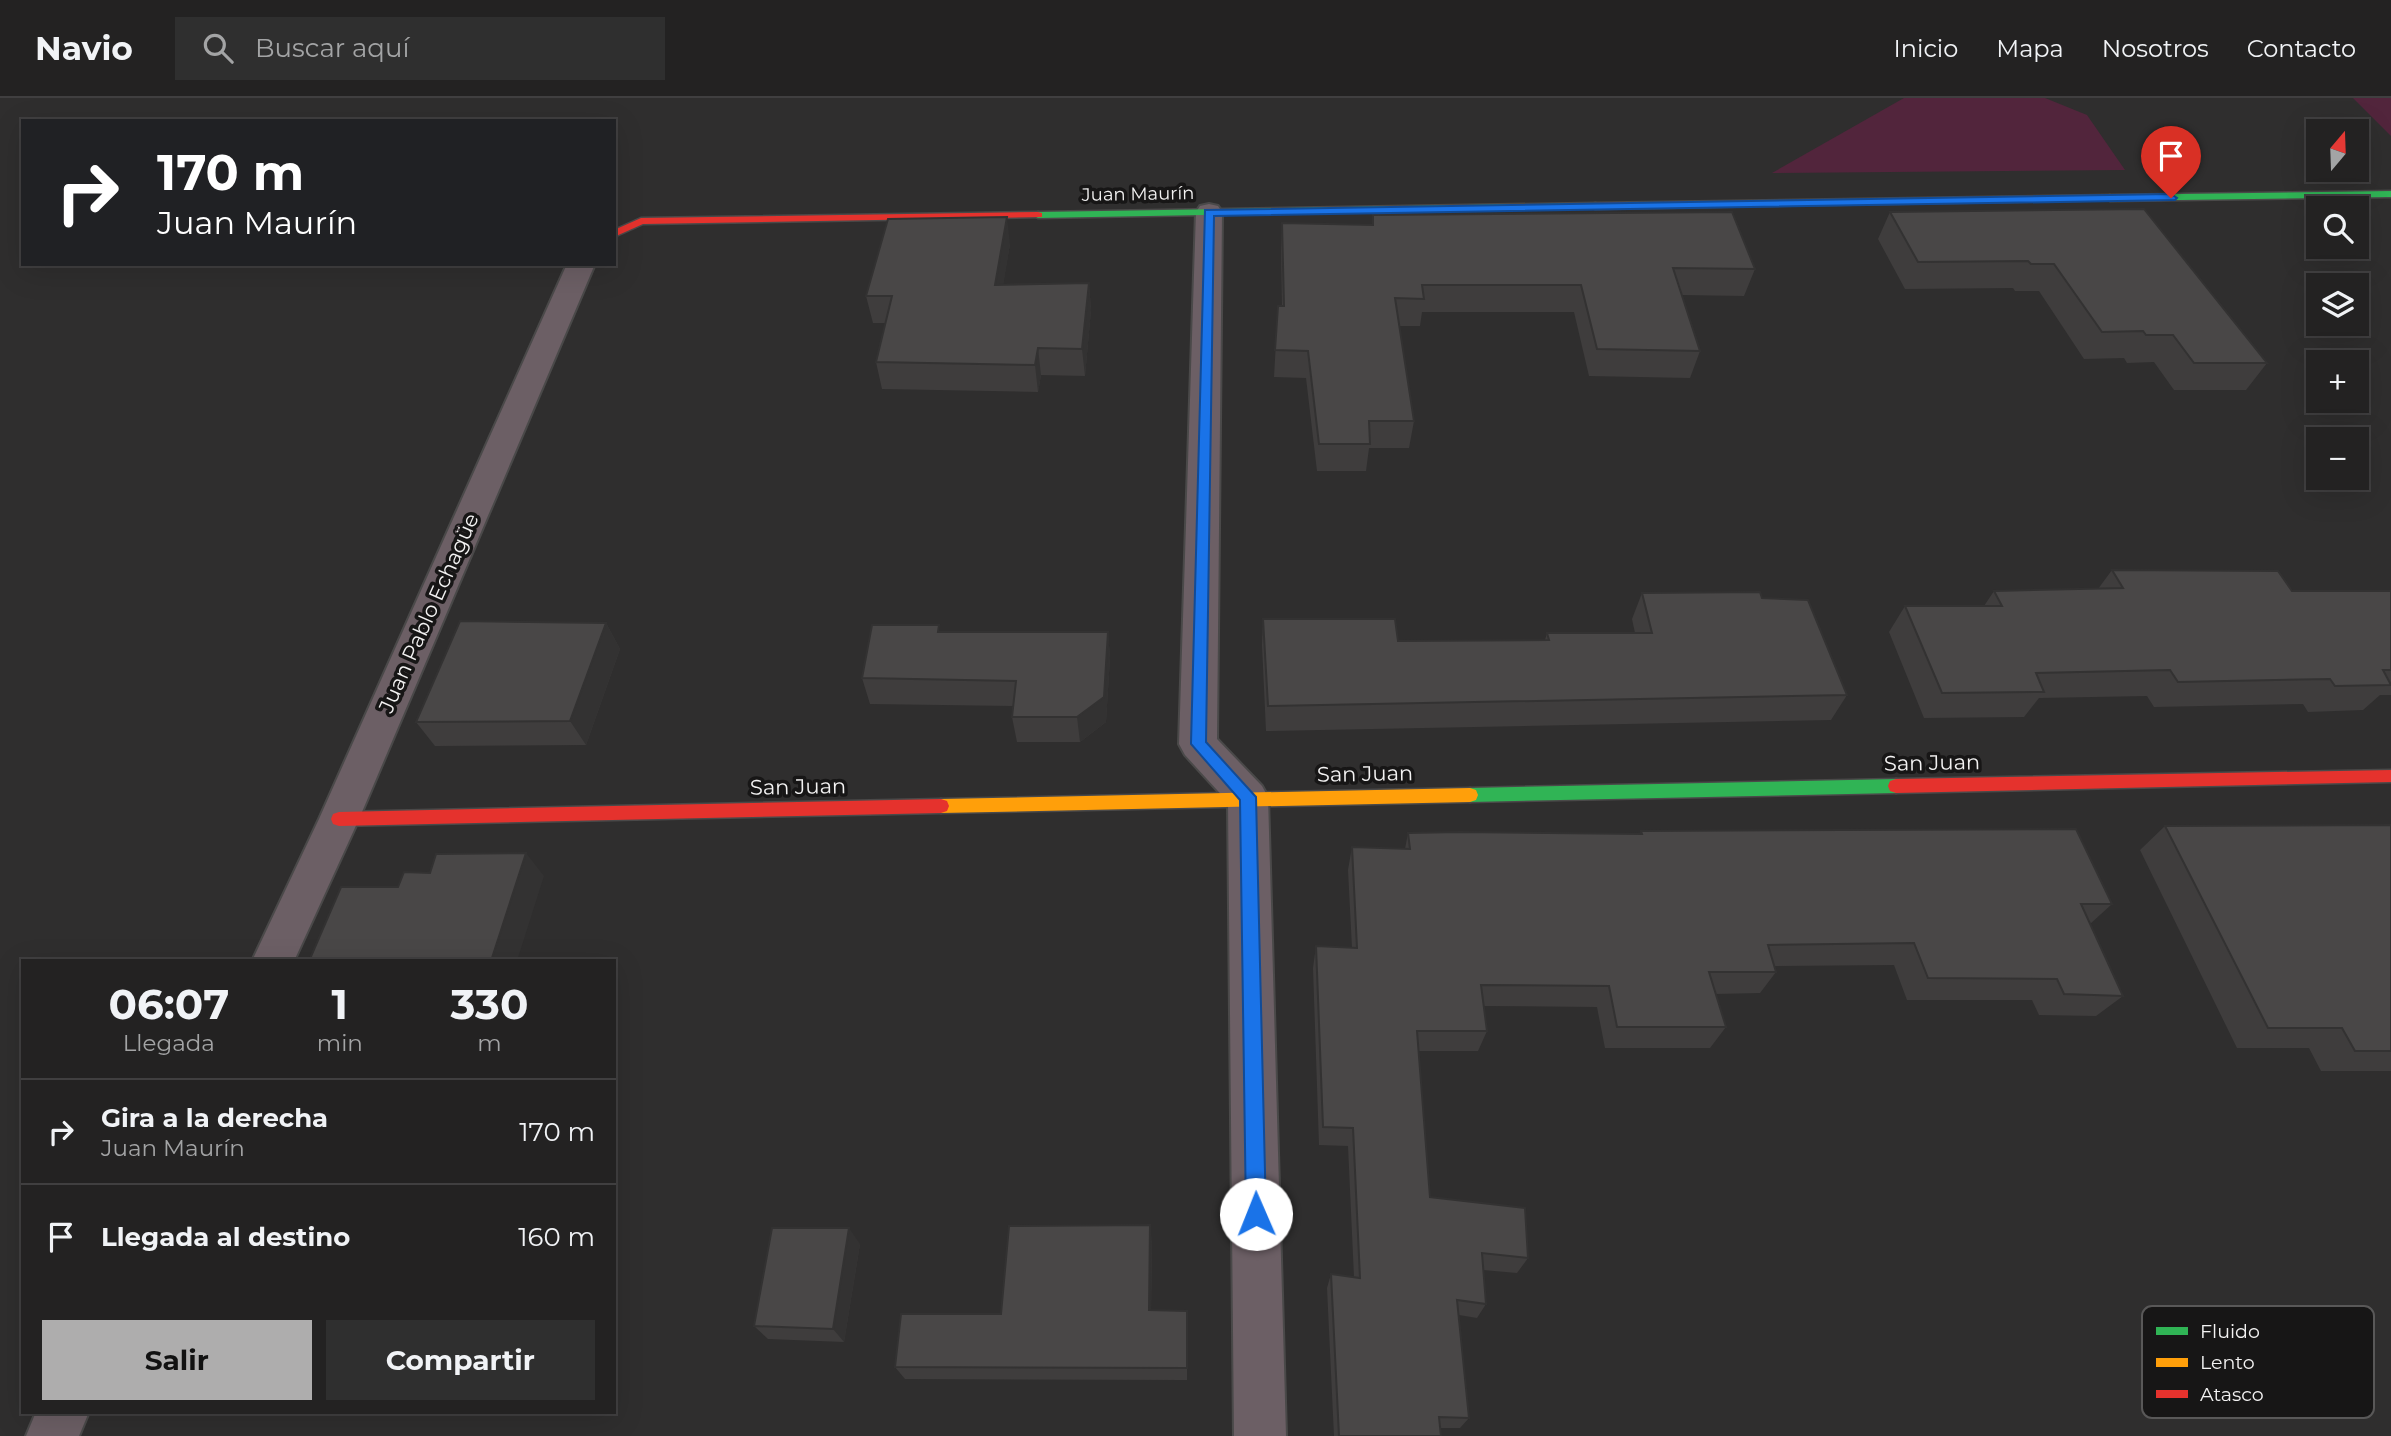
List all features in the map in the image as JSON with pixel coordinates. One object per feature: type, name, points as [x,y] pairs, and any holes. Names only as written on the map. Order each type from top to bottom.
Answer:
[{"type":"street","name":"Juan Maurín","points":[[616,233],[640,221],[2391,194]]},
{"type":"street","points":[[1209,212],[1198,744],[1248,797],[1261,1436]]},
{"type":"street","name":"Juan Pablo Echagüe","points":[[274,959],[339,819],[580,266]]},
{"type":"street","name":"San Juan","points":[[339,819],[1248,797],[2391,776]]},
{"type":"street","points":[[52,1436],[63,1414]]},
{"type":"shaded area","points":[[1904,98],[2045,98],[2087,115],[2125,170],[1772,173]]},
{"type":"shaded area","points":[[2353,98],[2391,98],[2391,136]]},
{"type":"building","points":[[2144,209],[2267,363],[2194,363],[2173,335],[2146,335],[2143,331],[2102,332],[2054,264],[2031,264],[2028,261],[1918,262],[1890,212]]},
{"type":"building","points":[[1732,212],[1755,269],[1673,268],[1700,351],[1597,349],[1581,285],[1422,285],[1424,299],[1395,298],[1414,421],[1369,421],[1370,444],[1319,444],[1308,351],[1275,350],[1278,306],[1284,306],[1282,223],[1373,225],[1373,215]]},
{"type":"building","points":[[1007,217],[995,285],[1089,283],[1082,349],[1038,348],[1035,365],[876,362],[892,296],[866,296],[888,219]]},
{"type":"building","points":[[2112,570],[2278,571],[2292,591],[2391,591],[2391,670],[2383,670],[2391,685],[2335,686],[2330,679],[2178,682],[2170,670],[2036,673],[2044,692],[1942,693],[1905,606],[2002,606],[1994,591],[2123,588]]},
{"type":"building","points":[[1760,592],[1762,598],[1808,600],[1847,695],[1268,706],[1263,619],[1395,619],[1398,641],[1549,640],[1547,633],[1652,633],[1642,593]]},
{"type":"building","points":[[460,621],[606,623],[570,721],[416,722]]},
{"type":"building","points":[[872,625],[939,625],[938,632],[1108,632],[1104,697],[1077,717],[1012,717],[1016,681],[862,678]]},
{"type":"building","points":[[2391,825],[2391,1051],[2355,1051],[2342,1028],[2268,1028],[2165,826]]},
{"type":"building","points":[[2076,829],[2112,904],[2081,904],[2123,996],[2064,994],[2057,979],[1928,978],[1914,943],[1768,945],[1776,972],[1709,972],[1726,1027],[1617,1027],[1609,986],[1481,985],[1487,1031],[1417,1031],[1430,1197],[1525,1208],[1528,1258],[1482,1253],[1486,1304],[1457,1300],[1469,1418],[1439,1417],[1441,1436],[1339,1436],[1331,1274],[1360,1278],[1353,1128],[1323,1127],[1316,946],[1357,948],[1352,847],[1410,849],[1408,833],[1642,834],[1641,831]]},
{"type":"building","points":[[526,853],[492,959],[310,959],[341,887],[398,887],[404,872],[430,873],[436,854]]},
{"type":"building","points":[[1150,1225],[1149,1310],[1187,1311],[1187,1368],[895,1367],[901,1314],[1001,1314],[1009,1226]]},
{"type":"building","points":[[772,1228],[849,1228],[833,1329],[754,1326]]},
{"type":"traffic: fast","points":[[2110,198],[2391,194]]},
{"type":"traffic: fast","points":[[1038,215],[1595,206]]},
{"type":"traffic: fast","points":[[1470,795],[1896,786]]},
{"type":"traffic: slow","points":[[941,806],[1470,795]]},
{"type":"traffic: jam","points":[[1595,206],[2110,198]]},
{"type":"traffic: jam","points":[[616,233],[641,221],[1038,215]]},
{"type":"traffic: jam","points":[[1896,786],[2391,776]]},
{"type":"traffic: jam","points":[[339,819],[941,806]]},
{"type":"route","points":[[1256,1214],[1248,797],[1198,744],[1209,212],[2171,198]]}]
